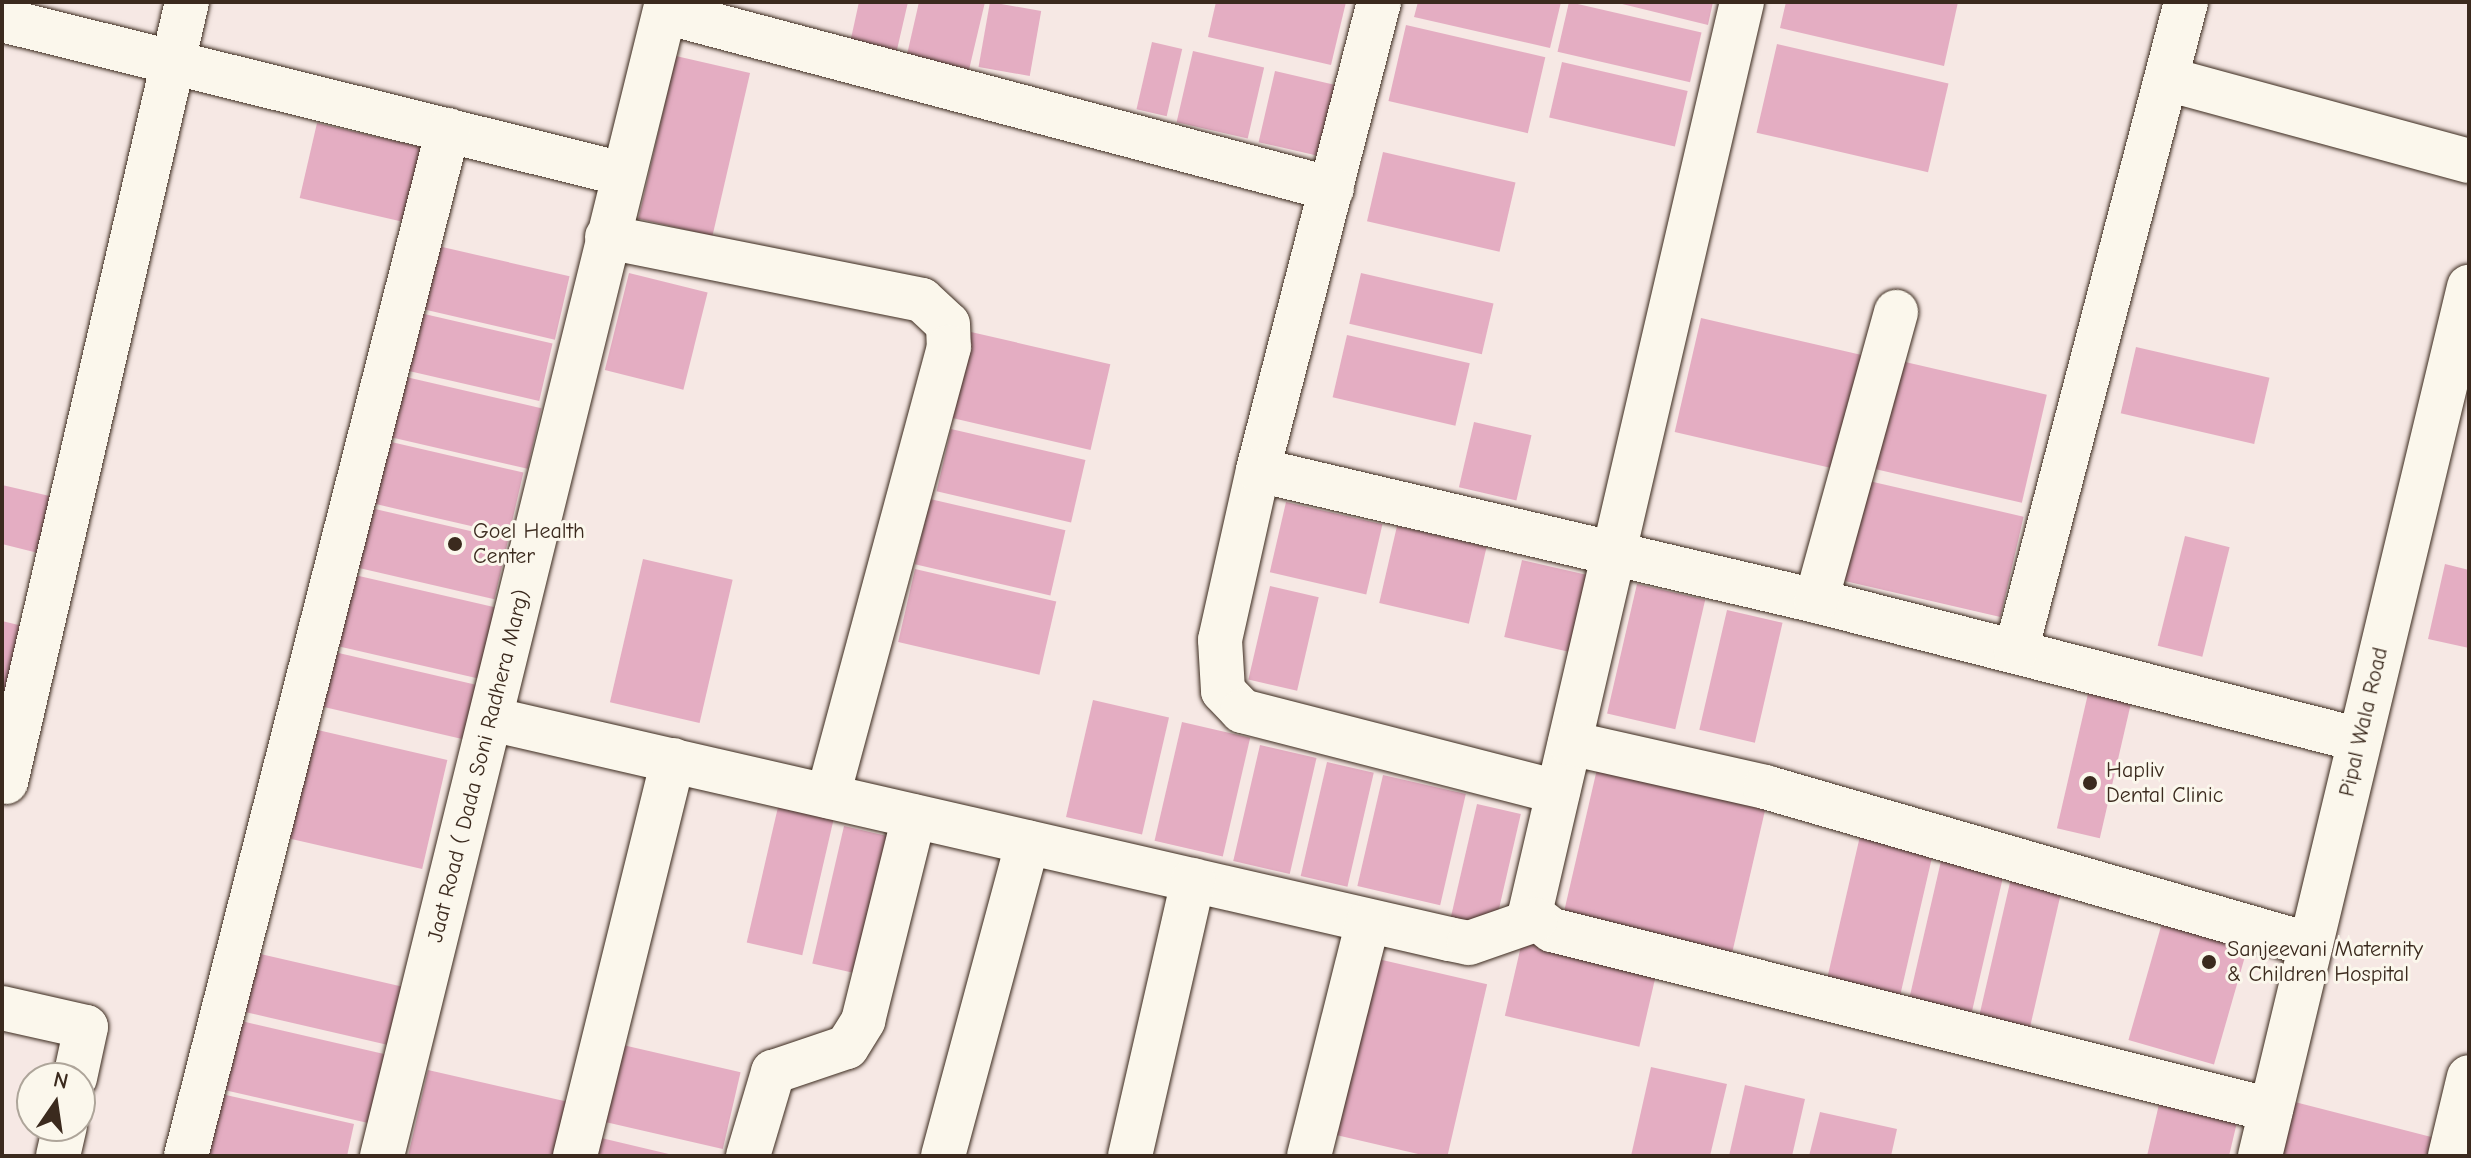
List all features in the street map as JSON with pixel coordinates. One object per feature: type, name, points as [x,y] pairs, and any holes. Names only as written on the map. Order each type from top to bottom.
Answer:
[{"type":"street","points":[[2,11],[4,2]]},
{"type":"street","points":[[6,782],[187,2]]},
{"type":"street","points":[[1379,2],[1258,470],[1220,640],[1223,691],[1242,711],[1558,792]]},
{"type":"street","points":[[1535,920],[1529,899],[1615,554],[1742,2]]},
{"type":"street","points":[[2016,651],[2186,2]]},
{"type":"street","points":[[666,7],[1332,189]]},
{"type":"street","name":"Jaat Road ( Dada Soni Radhera Marg)","points":[[382,1156],[666,7]]},
{"type":"street","points":[[2,20],[623,174]]},
{"type":"street","points":[[2167,79],[2469,161]]},
{"type":"street","points":[[186,1156],[448,130]]},
{"type":"street","points":[[607,237],[922,300],[948,324],[949,347],[828,796]]},
{"type":"street","name":"Pipal Wala Road","points":[[2260,1156],[2469,287]]},
{"type":"street","points":[[1816,601],[1896,312]]},
{"type":"street","points":[[1258,470],[1816,601],[2360,740]]},
{"type":"street","points":[[491,719],[1469,943],[1535,920],[1567,934],[2271,1110]]},
{"type":"street","points":[[1570,743],[1765,787],[2311,945]]},
{"type":"street","points":[[575,1156],[673,760]]},
{"type":"street","points":[[748,1156],[773,1072],[847,1047],[863,1021],[914,816]]},
{"type":"street","points":[[943,1156],[1028,842]]},
{"type":"street","points":[[1130,1156],[1193,880]]},
{"type":"street","points":[[1309,1156],[1368,921]]},
{"type":"street","points":[[2,1008],[86,1027],[78,1062]]},
{"type":"street","points":[[2450,1156],[2469,1077]]},
{"type":"building","points":[[859,2],[908,2],[896,54],[850,43]]},
{"type":"building","points":[[919,2],[985,2],[968,74],[906,59]]},
{"type":"building","points":[[990,2],[1041,11],[1030,76],[979,67]]},
{"type":"building","points":[[1216,2],[1346,2],[1331,65],[1208,37]]},
{"type":"building","points":[[1418,2],[1561,2],[1550,48],[1414,17]]},
{"type":"building","points":[[1569,2],[1702,33],[1690,82],[1558,52]]},
{"type":"building","points":[[1614,2],[1713,2],[1708,25]]},
{"type":"building","points":[[1786,2],[1958,2],[1944,66],[1780,28]]},
{"type":"building","points":[[1406,25],[1545,57],[1528,133],[1388,101]]},
{"type":"building","points":[[1152,42],[1182,49],[1167,116],[1136,109]]},
{"type":"building","points":[[1777,44],[1948,84],[1928,172],[1757,133]]},
{"type":"building","points":[[1193,51],[1264,67],[1248,139],[1177,122]]},
{"type":"building","points":[[676,56],[750,73],[712,236],[638,219]]},
{"type":"building","points":[[1562,62],[1688,91],[1675,147],[1549,118]]},
{"type":"building","points":[[1275,71],[1336,85],[1320,156],[1259,142]]},
{"type":"building","points":[[317,123],[434,150],[417,225],[300,198]]},
{"type":"building","points":[[1383,152],[1516,183],[1500,252],[1367,221]]},
{"type":"building","points":[[438,246],[570,276],[555,340],[423,309]]},
{"type":"building","points":[[629,273],[708,293],[683,390],[605,370]]},
{"type":"building","points":[[1361,273],[1494,304],[1482,354],[1349,324]]},
{"type":"building","points":[[420,313],[553,344],[539,401],[407,370]]},
{"type":"building","points":[[1701,318],[1872,357],[1845,471],[1675,432]]},
{"type":"building","points":[[971,332],[1110,364],[1091,450],[951,418]]},
{"type":"building","points":[[1347,335],[1470,363],[1455,426],[1333,397]]},
{"type":"building","points":[[2136,347],[2269,378],[2254,444],[2121,413]]},
{"type":"building","points":[[1888,358],[2047,395],[2022,503],[1863,466]]},
{"type":"building","points":[[406,377],[541,408],[527,469],[392,437]]},
{"type":"building","points":[[1474,422],[1531,435],[1516,501],[1459,487]]},
{"type":"building","points":[[951,429],[1085,460],[1071,522],[937,491]]},
{"type":"building","points":[[387,441],[523,472],[509,535],[373,503]]},
{"type":"building","points":[[1856,478],[2024,517],[2000,617],[1833,578]]},
{"type":"building","points":[[2,485],[67,500],[54,557],[2,544]]},
{"type":"building","points":[[930,499],[1065,530],[1050,596],[915,564]]},
{"type":"building","points":[[1286,502],[1382,524],[1366,594],[1270,572]]},
{"type":"building","points":[[362,506],[508,540],[494,599],[348,565]]},
{"type":"building","points":[[1397,526],[1487,547],[1469,624],[1379,603]]},
{"type":"building","points":[[2185,536],[2230,547],[2202,657],[2158,646]]},
{"type":"building","points":[[643,559],[733,580],[700,723],[610,702]]},
{"type":"building","points":[[1522,560],[1605,579],[1587,656],[1504,637]]},
{"type":"building","points":[[2445,564],[2469,570],[2469,648],[2428,639]]},
{"type":"building","points":[[915,569],[1056,602],[1039,675],[898,642]]},
{"type":"building","points":[[346,573],[498,608],[482,679],[330,644]]},
{"type":"building","points":[[1637,584],[1705,600],[1675,729],[1607,714]]},
{"type":"building","points":[[1270,586],[1319,597],[1297,691],[1248,680]]},
{"type":"building","points":[[1727,610],[1783,623],[1755,743],[1699,730]]},
{"type":"building","points":[[2,621],[31,628],[2,740]]},
{"type":"building","points":[[330,651],[479,685],[466,740],[317,706]]},
{"type":"building","name":"Hapliv Dental Clinic","points":[[2090,685],[2133,695],[2100,838],[2057,828]]},
{"type":"building","points":[[1093,700],[1169,718],[1142,834],[1066,817]]},
{"type":"building","points":[[1182,722],[1250,738],[1223,857],[1155,841]]},
{"type":"building","points":[[309,728],[447,760],[422,869],[284,837]]},
{"type":"building","points":[[1260,745],[1317,758],[1290,874],[1233,861]]},
{"type":"building","points":[[1327,762],[1374,773],[1347,887],[1301,876]]},
{"type":"building","points":[[1597,769],[1766,808],[1731,958],[1562,919]]},
{"type":"building","points":[[1383,775],[1466,794],[1440,905],[1357,886]]},
{"type":"building","points":[[1477,804],[1521,814],[1495,927],[1451,917]]},
{"type":"building","points":[[778,807],[834,820],[802,955],[747,942]]},
{"type":"building","points":[[844,826],[895,838],[863,975],[812,963]]},
{"type":"building","points":[[1860,836],[1933,853],[1900,997],[1827,980]]},
{"type":"building","points":[[1941,861],[2003,875],[1970,1020],[1908,1005]]},
{"type":"building","points":[[2012,874],[2063,886],[2029,1031],[1978,1019]]},
{"type":"building","points":[[2164,916],[2250,941],[2214,1065],[2128,1040]]},
{"type":"building","points":[[1524,933],[1658,964],[1639,1047],[1505,1016]]},
{"type":"building","points":[[252,952],[406,988],[392,1046],[239,1010]]},
{"type":"building","points":[[1378,959],[1487,984],[1447,1156],[1427,1156],[1337,1135]]},
{"type":"building","points":[[237,1020],[385,1054],[369,1123],[221,1089]]},
{"type":"building","points":[[610,1042],[741,1072],[723,1149],[592,1119]]},
{"type":"building","points":[[1651,1067],[1727,1084],[1710,1156],[1631,1156]]},
{"type":"building","points":[[428,1070],[573,1103],[560,1156],[408,1156]]},
{"type":"building","points":[[1745,1085],[1805,1099],[1792,1156],[1729,1156]]},
{"type":"building","points":[[217,1093],[354,1124],[347,1156],[207,1156]]},
{"type":"building","points":[[2160,1100],[2238,1118],[2229,1156],[2147,1156]]},
{"type":"building","points":[[2291,1101],[2443,1140],[2439,1156],[2278,1156]]},
{"type":"building","points":[[1820,1112],[1897,1129],[1891,1156],[1809,1156]]},
{"type":"building","points":[[597,1137],[673,1155],[673,1156],[593,1156]]},
{"type":"place","name":"Goel Health Center","points":[[455,544]]},
{"type":"place","name":"Hapliv Dental Clinic","points":[[2090,783]]},
{"type":"place","name":"Sanjeevani Maternity & Children Hospital","points":[[2209,962]]}]
